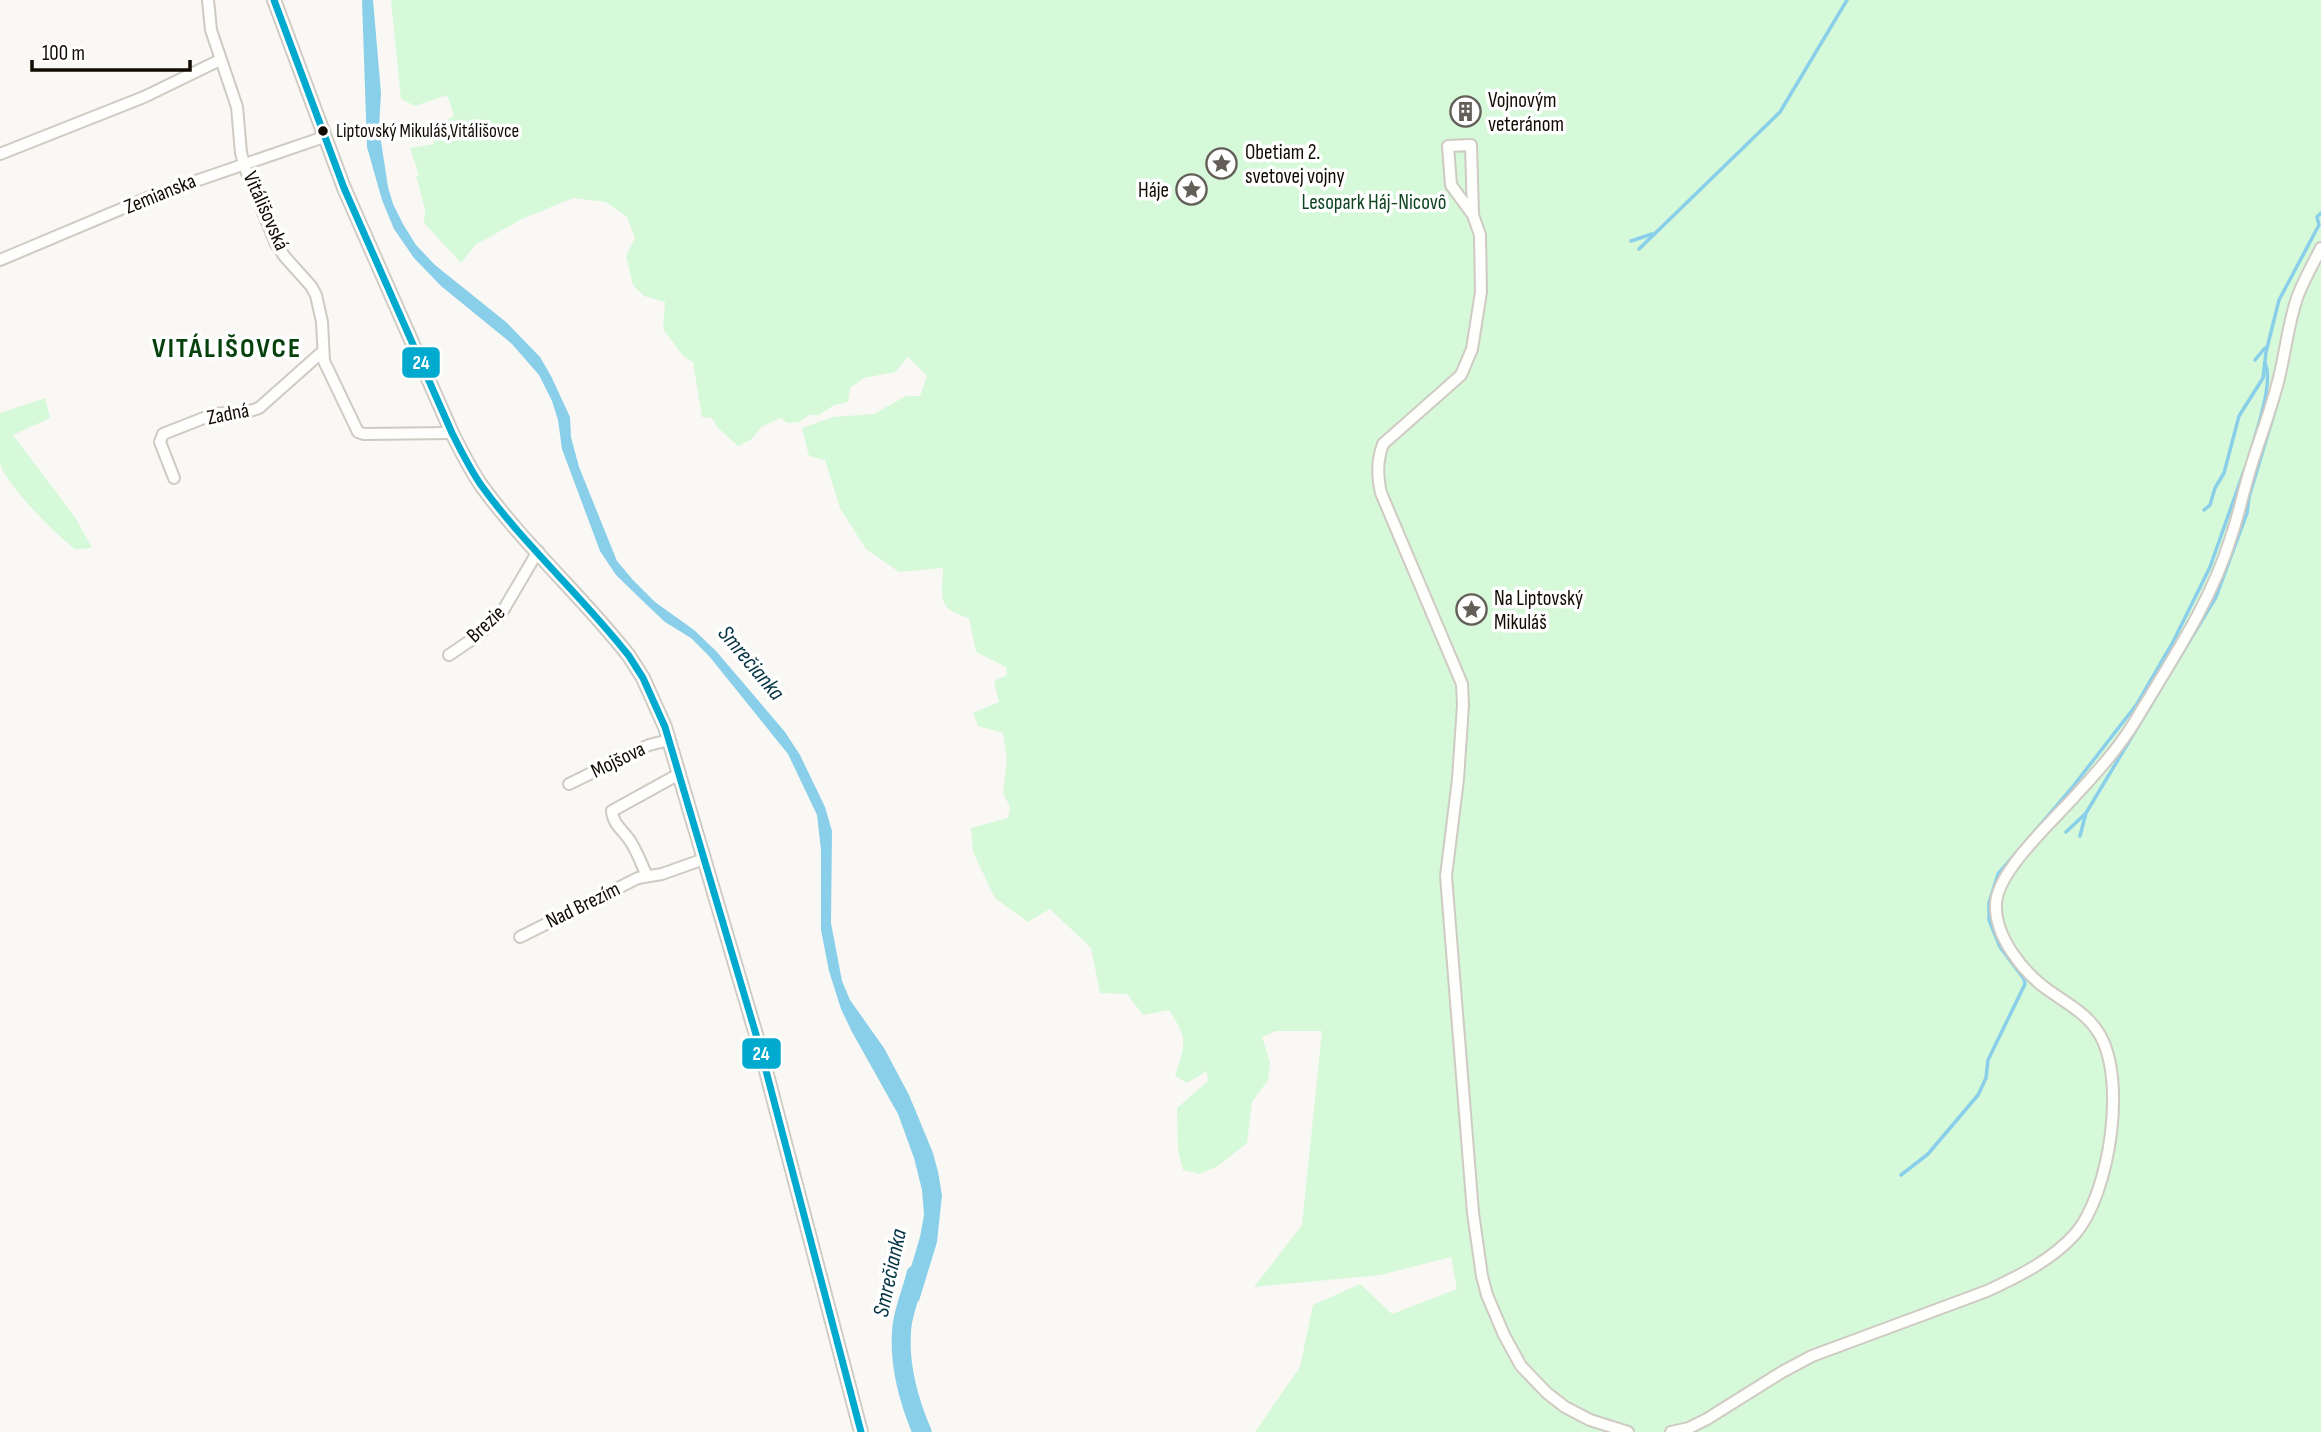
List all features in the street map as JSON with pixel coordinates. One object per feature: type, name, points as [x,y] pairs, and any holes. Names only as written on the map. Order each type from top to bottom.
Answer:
[{"type":"street","name":"Vitálišovská","points":[[208,0],[211,30],[237,107],[244,162],[276,244],[312,286],[316,295],[322,322],[322,352],[358,432],[364,435],[452,433]]},
{"type":"street","points":[[274,0],[356,218],[452,433],[482,485],[629,656],[654,699],[669,740],[760,1048],[861,1432]]},
{"type":"street","points":[[0,154],[144,97],[220,60]]},
{"type":"street","name":"Zemianska","points":[[0,260],[152,196],[244,162],[324,137]]},
{"type":"street","points":[[1473,215],[1471,145],[1448,146],[1451,185],[1473,215],[1480,235],[1481,292],[1472,349],[1461,375],[1382,444],[1378,476],[1381,493],[1462,684],[1458,779],[1446,876],[1473,1213],[1487,1295],[1521,1366],[1547,1393],[1565,1408],[1581,1416],[1628,1432]]},
{"type":"street","points":[[1671,1432],[1689,1428],[1707,1419],[1812,1356],[2015,1278],[2059,1249],[2075,1234],[2094,1205],[2102,1182],[2112,1110],[2114,1084],[2107,1048],[2087,1018],[2041,984],[2021,964],[2002,933],[1996,916],[1996,900],[2012,866],[2089,780],[2130,729],[2175,655],[2213,582],[2231,538],[2277,386],[2297,298],[2321,248]]},
{"type":"street","name":"Zadná","points":[[174,478],[160,442],[164,433],[214,414],[259,408],[322,352]]},
{"type":"street","name":"Brezie","points":[[449,655],[477,636],[501,614],[538,551]]},
{"type":"street","name":"Mojšova","points":[[569,784],[649,745],[669,740]]},
{"type":"street","name":"Nad Brezím","points":[[647,876],[631,841],[621,833],[612,811],[679,774]]},
{"type":"street","name":"Nad Brezím","points":[[520,937],[647,876],[662,874],[704,859]]},
{"type":"green space","name":"Lesopark Háj-Nicovô","points":[[391,0],[2321,0],[2321,1432],[1255,1432],[1300,1367],[1313,1305],[1360,1284],[1392,1314],[1457,1289],[1451,1257],[1380,1275],[1254,1287],[1302,1225],[1322,1031],[1276,1031],[1262,1037],[1270,1062],[1268,1080],[1252,1102],[1247,1143],[1218,1166],[1200,1174],[1183,1170],[1178,1150],[1177,1108],[1208,1081],[1207,1071],[1187,1083],[1175,1076],[1183,1042],[1180,1028],[1169,1010],[1143,1015],[1127,994],[1100,993],[1091,948],[1050,909],[1028,922],[995,898],[973,852],[971,828],[1008,818],[1010,807],[1003,793],[1007,759],[1003,733],[978,726],[973,713],[999,702],[994,681],[1007,675],[1006,667],[976,652],[969,618],[946,606],[942,595],[943,568],[899,572],[866,549],[840,508],[825,460],[809,456],[802,428],[833,417],[874,414],[906,396],[920,396],[927,376],[908,357],[895,372],[864,378],[850,388],[848,402],[834,405],[819,415],[809,415],[799,422],[787,423],[781,418],[761,427],[752,439],[738,446],[718,428],[712,418],[702,417],[693,362],[684,357],[663,329],[665,302],[644,296],[633,285],[626,256],[635,238],[627,217],[606,202],[573,198],[522,219],[475,245],[461,263],[424,223],[425,209],[416,176],[419,175],[410,148],[434,144],[431,133],[454,115],[447,95],[415,106],[401,99]]},
{"type":"green space","points":[[45,398],[50,418],[13,435],[75,517],[92,548],[75,549],[57,533],[11,483],[0,462],[0,413]]},
{"type":"water","points":[[362,0],[373,0],[381,93],[379,128],[388,187],[403,224],[416,245],[435,265],[506,322],[540,357],[570,417],[571,437],[579,467],[617,561],[655,602],[694,630],[716,651],[785,732],[800,755],[825,807],[832,831],[831,923],[842,981],[850,1000],[884,1048],[909,1095],[938,1172],[942,1195],[937,1242],[919,1301],[903,1294],[920,1237],[924,1215],[922,1190],[898,1114],[852,1032],[841,1009],[829,971],[821,930],[821,850],[817,815],[788,754],[709,656],[691,638],[665,622],[649,607],[616,575],[600,551],[562,449],[552,401],[539,375],[512,344],[441,286],[414,258],[394,229],[382,200],[367,147]]},
{"type":"waterway","points":[[1639,249],[1780,112],[1847,0]]},
{"type":"waterway","points":[[2204,510],[2210,505],[2215,488],[2224,473],[2239,416],[2263,378],[2266,352],[2279,300],[2319,225],[2317,217],[2321,213]]},
{"type":"waterway","points":[[1631,241],[1652,234]]},
{"type":"waterway","points":[[2255,360],[2265,348]]},
{"type":"waterway","points":[[2250,454],[2266,395],[2265,363]]},
{"type":"waterway","points":[[2249,497],[2279,397]]},
{"type":"waterway","points":[[1901,1175],[1928,1154],[1978,1095],[1986,1078],[1988,1060],[2025,984],[2000,947],[1989,920],[1989,903],[1998,874],[2071,789],[2137,704],[2173,642],[2210,567],[2245,468]]},
{"type":"waterway","points":[[2080,836],[2086,813],[2216,597],[2247,513],[2249,497]]},
{"type":"waterway","points":[[2066,832],[2085,814]]},
{"type":"waterway","name":"Smrečianka","points":[[916,1274],[903,1320],[901,1354],[908,1394],[922,1432]]},
{"type":"transit line","name":"24","points":[[274,0],[344,188],[466,460],[498,507],[629,656],[643,678],[665,727],[760,1048],[861,1432]]},
{"type":"place","name":"Vojnovým veteránom","points":[[1465,112]]},
{"type":"place","name":"Liptovský Mikuláš,Vitálišovce","points":[[323,131]]},
{"type":"place","name":"Obetiam 2. svetovej vojny","points":[[1222,164]]},
{"type":"place","name":"Háje","points":[[1192,190]]},
{"type":"place","name":"Na Liptovský Mikuláš","points":[[1471,610]]},
{"type":"district","name":"VITÁLIŠOVCE","points":[[227,348]]}]
